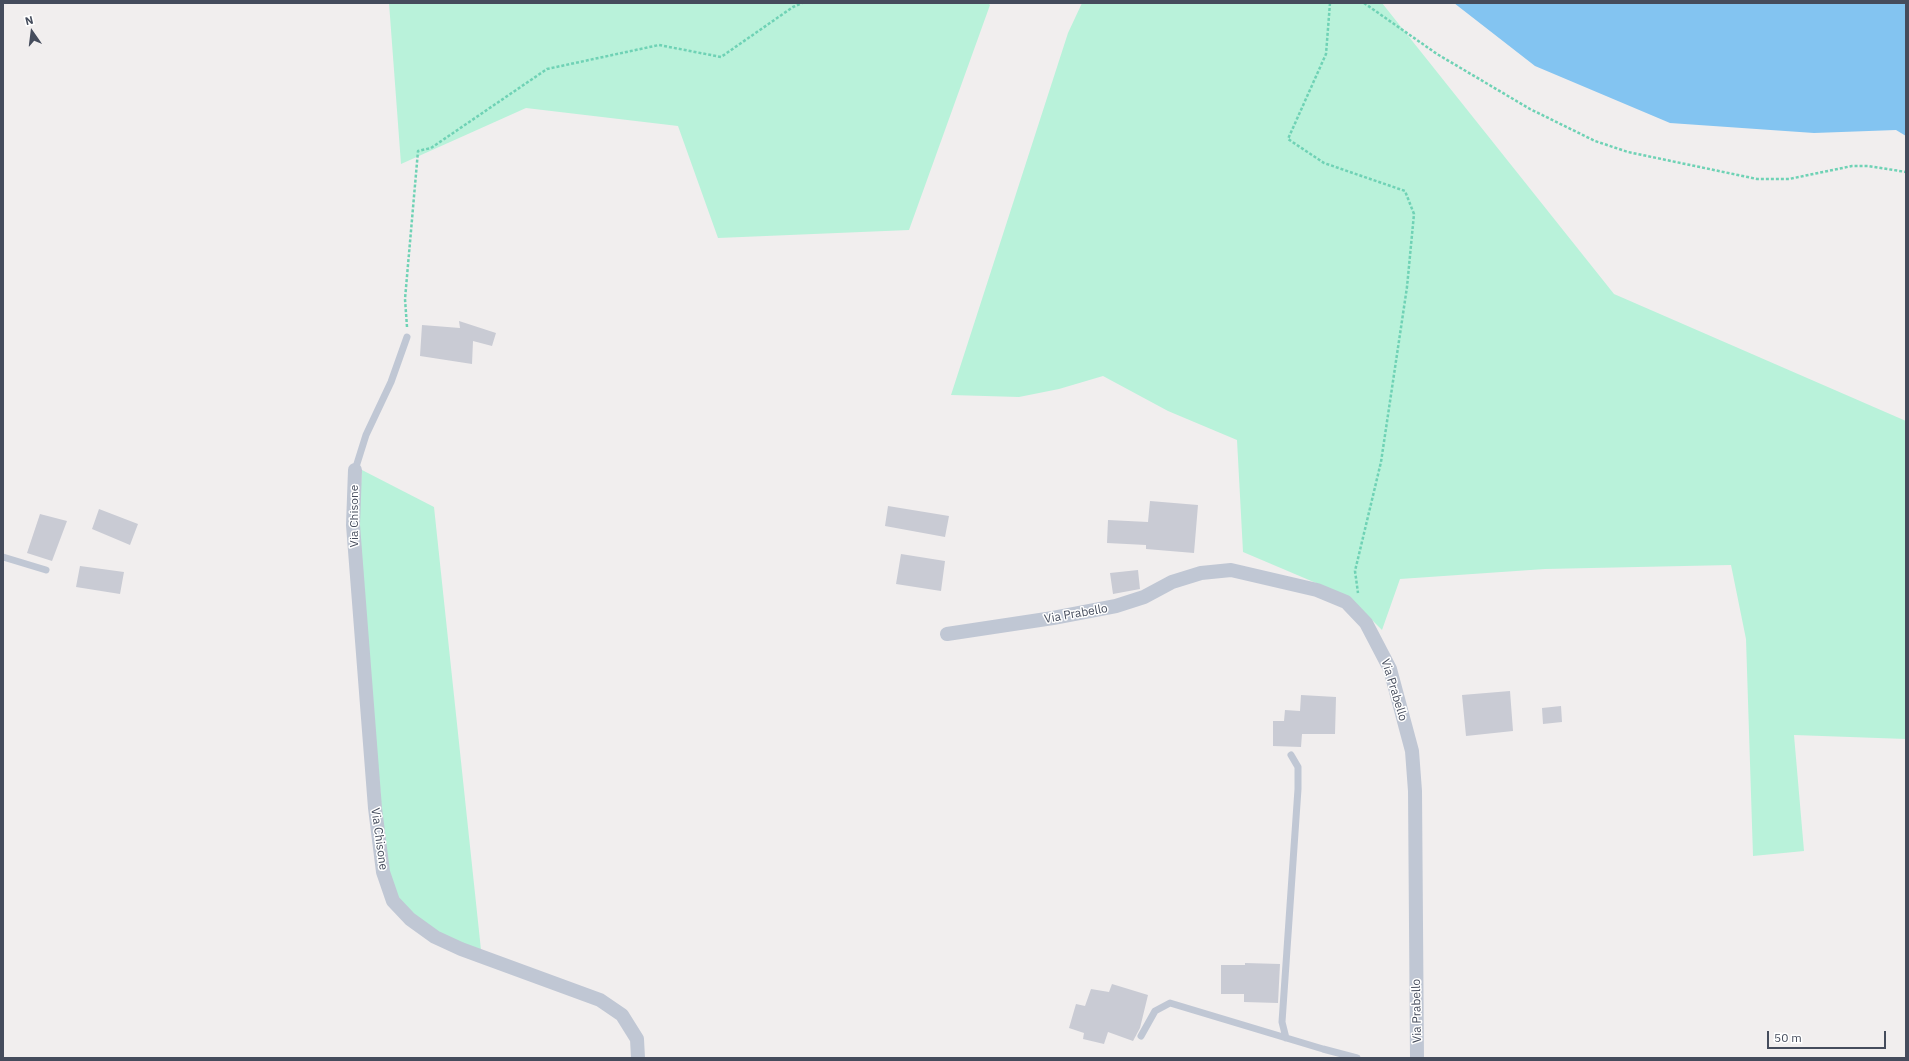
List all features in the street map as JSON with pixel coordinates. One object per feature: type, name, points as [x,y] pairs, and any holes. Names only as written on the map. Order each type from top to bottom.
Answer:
[{"type":"street","name":"Via Chisone","points":[[355,470],[353,525],[375,808],[383,872],[393,901],[410,919],[435,936],[455,946],[600,1000],[622,1015],[637,1039],[638,1058]]},
{"type":"street","name":"Via Prabello","points":[[947,634],[1053,618],[1116,606],[1144,597],[1172,582],[1201,573],[1231,570],[1317,590],[1346,602],[1366,623],[1390,670],[1412,751],[1415,791],[1417,1058]]},
{"type":"lane","points":[[355,470],[366,435],[391,382],[407,337]]},
{"type":"lane","points":[[3,557],[46,570]]},
{"type":"lane","points":[[1286,1038],[1282,1022],[1298,789],[1298,767],[1290,755]]},
{"type":"lane","points":[[1141,1036],[1155,1011],[1170,1003],[1357,1058]]},
{"type":"path","points":[[407,337],[405,299],[418,151],[431,148],[547,69],[659,45],[721,57],[793,7],[802,3]]},
{"type":"path","points":[[1330,3],[1326,54],[1288,139],[1324,163],[1405,191],[1414,214],[1407,287],[1381,462],[1356,572],[1359,598]]},
{"type":"path","points":[[1364,3],[1437,54],[1530,110],[1595,141],[1628,152],[1757,179],[1789,179],[1852,166],[1868,166],[1906,172]]},
{"type":"green space","points":[[389,3],[988,3],[990,5],[909,230],[718,238],[678,126],[526,108],[401,164]]},
{"type":"green space","points":[[1082,3],[1382,3],[1614,294],[1906,421],[1906,739],[1794,735],[1804,851],[1753,856],[1746,639],[1731,565],[1545,569],[1400,579],[1382,630],[1349,597],[1243,552],[1237,440],[1168,411],[1103,376],[1059,389],[1019,397],[951,395],[1068,33]]},
{"type":"green space","points":[[362,470],[434,507],[481,950],[453,941],[417,921],[398,899],[387,873],[358,526]]},
{"type":"water","points":[[1454,3],[1906,3],[1906,136],[1896,130],[1814,133],[1670,123],[1535,66]]},
{"type":"building","points":[[459,321],[496,333],[492,346],[473,341],[472,364],[420,356],[422,325],[460,328]]},
{"type":"building","points":[[1150,501],[1198,505],[1194,553],[1146,549],[1146,545],[1107,543],[1108,520],[1148,522]]},
{"type":"building","points":[[888,506],[949,516],[945,537],[885,526]]},
{"type":"building","points":[[99,509],[138,524],[130,545],[92,529]]},
{"type":"building","points":[[40,514],[67,521],[52,561],[27,553]]},
{"type":"building","points":[[901,554],[945,561],[941,591],[896,584]]},
{"type":"building","points":[[80,566],[124,572],[120,594],[76,587]]},
{"type":"building","points":[[1138,570],[1140,589],[1113,594],[1110,573]]},
{"type":"building","points":[[1510,691],[1513,731],[1466,736],[1462,695]]},
{"type":"building","points":[[1301,695],[1336,697],[1335,734],[1302,734],[1301,747],[1273,746],[1273,721],[1284,721],[1285,710],[1300,711]]},
{"type":"building","points":[[1561,706],[1562,722],[1543,724],[1542,708]]},
{"type":"building","points":[[1245,963],[1280,964],[1278,1003],[1244,1002],[1244,994],[1221,994],[1221,965],[1245,965]]},
{"type":"building","points":[[1112,984],[1148,995],[1140,1028],[1133,1041],[1108,1032],[1104,1044],[1083,1039],[1084,1033],[1069,1028],[1076,1004],[1085,1006],[1091,989],[1109,992]]}]
